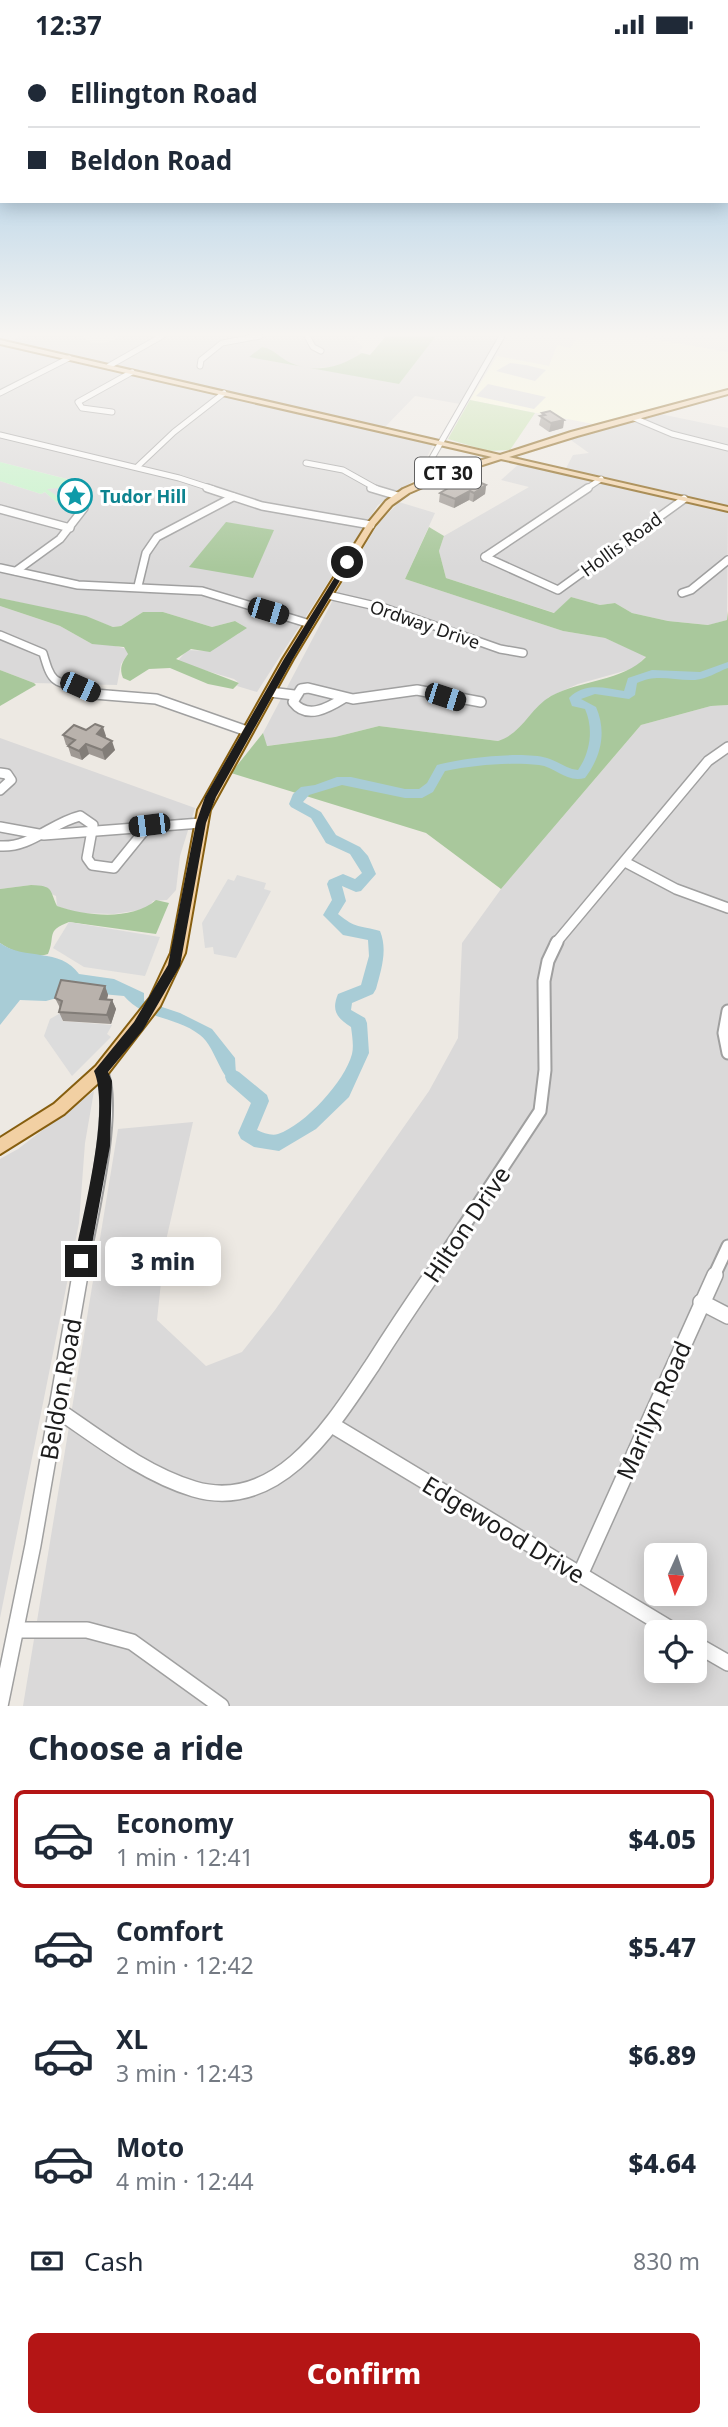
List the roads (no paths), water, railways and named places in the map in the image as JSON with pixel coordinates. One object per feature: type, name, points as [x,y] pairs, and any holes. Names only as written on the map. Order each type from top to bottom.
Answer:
[{"type":"main road","points":[[314,413],[728,509]]},
{"type":"main road","name":"CT 30","points":[[0,1147],[59,1109],[101,1071],[155,1002],[178,953],[201,823],[210,797],[270,691],[371,525],[398,496],[423,482],[501,456],[651,413]]},
{"type":"street","points":[[137,467],[198,413]]},
{"type":"street","points":[[423,482],[421,477],[458,413]]},
{"type":"street","points":[[634,418],[672,434],[728,449]]},
{"type":"street","points":[[0,435],[197,483],[262,506],[371,525]]},
{"type":"street","points":[[306,463],[342,470],[366,486],[398,496]]},
{"type":"street","name":"Hollis Road","points":[[601,479],[485,557],[558,590],[684,499]]},
{"type":"street","points":[[138,586],[146,553],[156,537],[233,497]]},
{"type":"street","points":[[16,571],[70,529],[84,508]]},
{"type":"street","points":[[0,509],[70,529]]},
{"type":"street","points":[[682,593],[691,590],[728,560]]},
{"type":"street","points":[[0,568],[78,585],[202,591],[310,624]]},
{"type":"street","name":"Ordway Drive","points":[[328,595],[384,608],[500,649],[523,653]]},
{"type":"street","points":[[0,635],[43,653],[50,676],[56,682],[80,687],[94,694],[156,699],[247,731]]},
{"type":"street","points":[[270,691],[295,695],[310,686],[344,698],[361,699],[418,689],[460,701],[481,702]]},
{"type":"street","points":[[295,695],[295,707],[309,712],[330,709],[344,698]]},
{"type":"street","name":"Hilton Drive","points":[[56,1409],[154,1472],[189,1490],[217,1495],[251,1491],[273,1482],[295,1467],[332,1425],[540,1111],[545,1094],[545,978],[549,954],[708,761],[728,747]]},
{"type":"street","points":[[0,773],[6,773],[11,780],[0,790]]},
{"type":"street","points":[[0,846],[13,848],[26,845],[58,822],[80,816],[93,825],[94,831],[87,858],[92,865],[114,868],[149,825]]},
{"type":"street","points":[[0,827],[11,832],[40,834],[94,831],[175,821],[201,823]]},
{"type":"street","points":[[625,862],[676,888],[728,908]]},
{"type":"street","points":[[728,1011],[724,1033],[728,1053]]},
{"type":"street","name":"Beldon Road","points":[[0,1706],[17,1630],[103,1146],[106,1081],[101,1071]]},
{"type":"street","name":"Marilyn Road","points":[[580,1575],[728,1245]]},
{"type":"street","points":[[701,1302],[728,1316]]},
{"type":"street","name":"Edgewood Drive","points":[[332,1425],[655,1620]]},
{"type":"street","points":[[17,1630],[87,1630],[132,1642],[221,1706]]},
{"type":"street","points":[[707,1651],[728,1663]]},
{"type":"water","points":[[0,943],[20,952],[62,960],[79,974],[114,979],[144,993],[144,1001],[180,1013],[212,1029],[235,1058],[236,1075],[248,1089],[239,1088],[232,1083],[200,1035],[181,1024],[141,1010],[124,996],[79,992],[46,1001],[20,1000],[0,1025]]},
{"type":"waterway","points":[[233,1077],[261,1101],[247,1133],[260,1141],[279,1143],[310,1123],[343,1092],[361,1053],[359,1023],[343,1013],[344,999],[368,989],[377,956],[375,935],[348,931],[330,915],[339,901],[334,884],[343,879],[356,887],[369,874],[363,860],[355,851],[331,839],[316,815],[296,804],[298,797],[306,790],[342,781],[405,794],[422,793],[428,789],[441,768],[494,762],[546,762],[566,772],[581,775],[590,760],[596,732],[590,707],[576,703],[575,698],[595,690],[629,695],[632,681],[642,676],[661,673],[702,675],[728,665]]},
{"type":"place","name":"Tudor Hill","points":[[75,496]]}]
